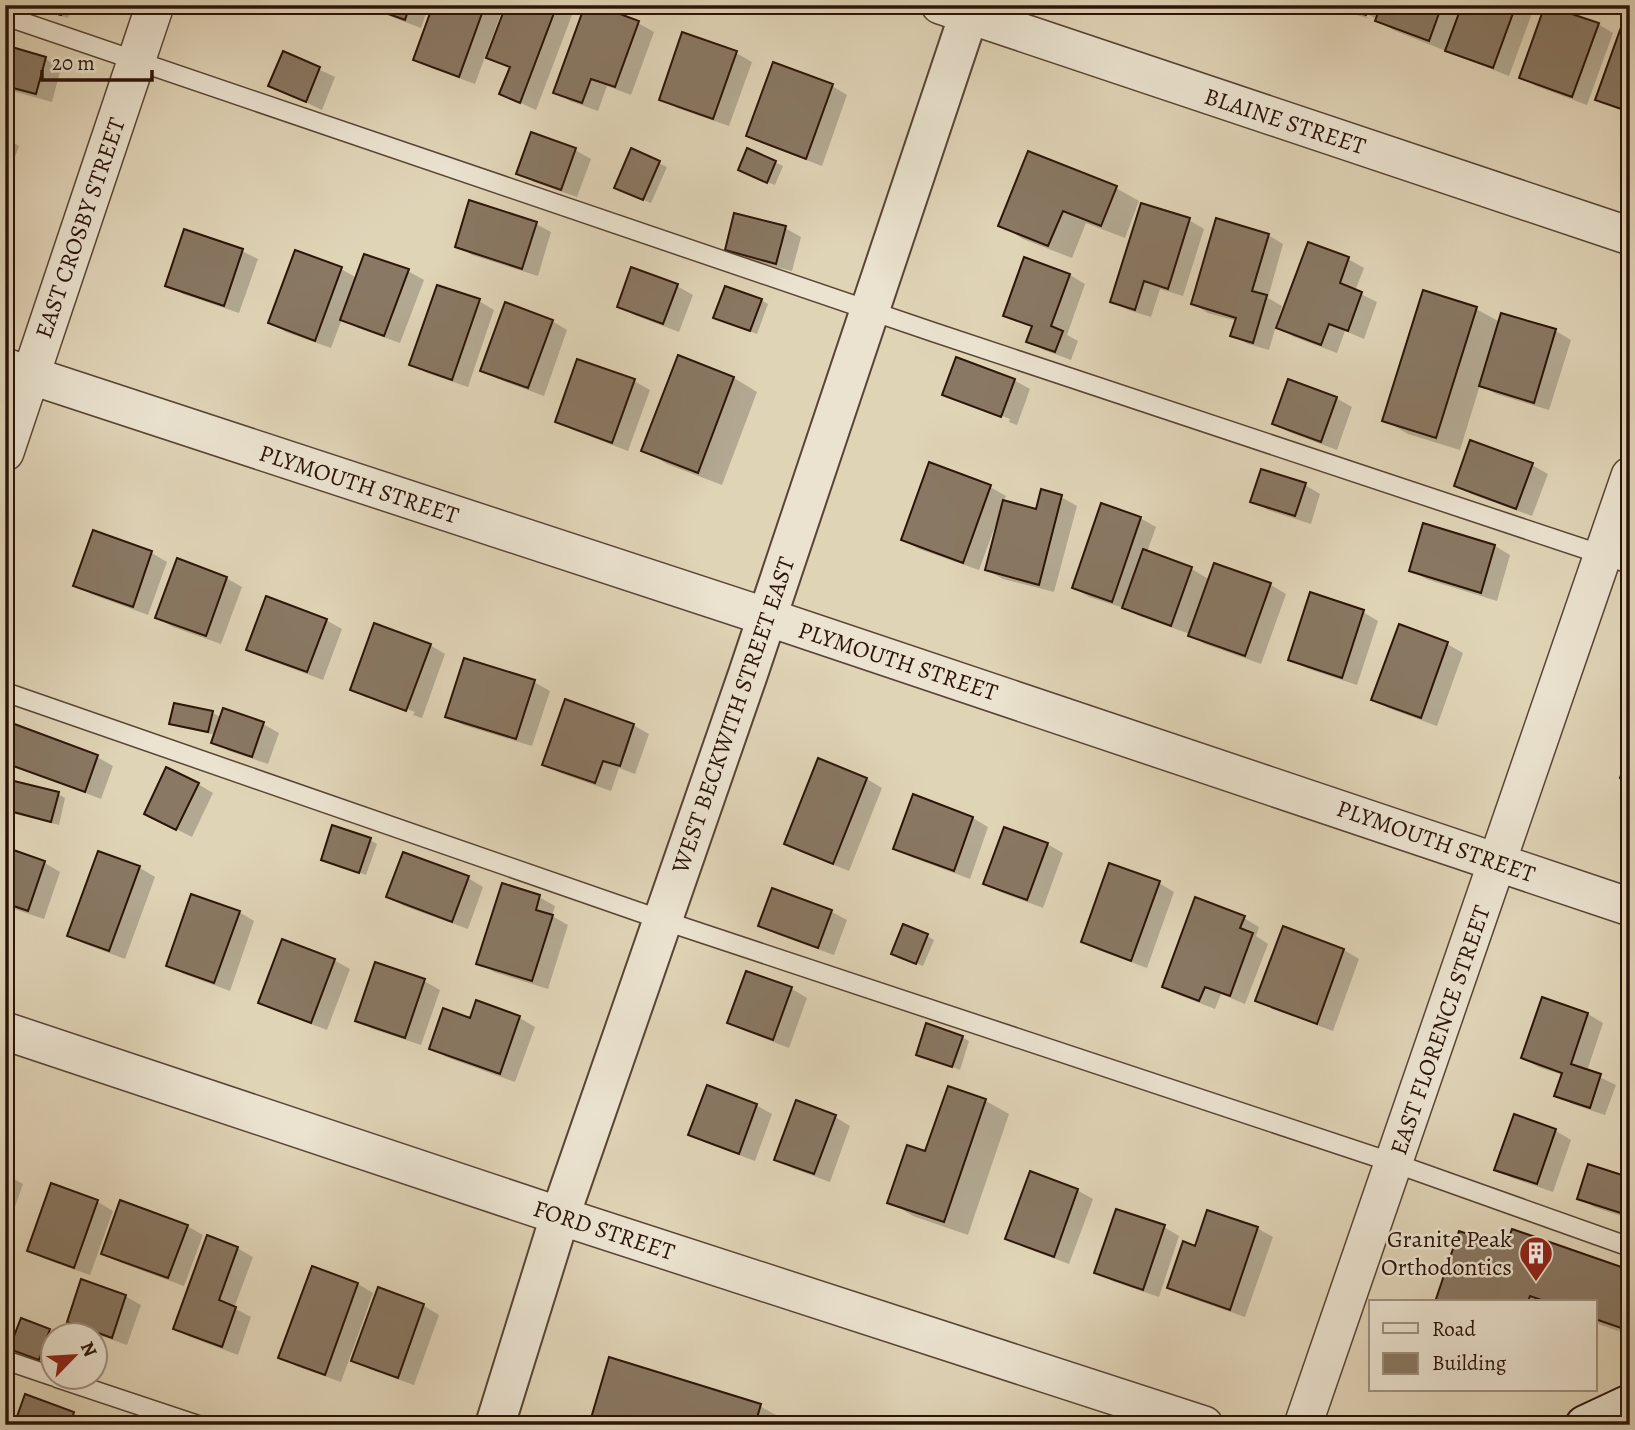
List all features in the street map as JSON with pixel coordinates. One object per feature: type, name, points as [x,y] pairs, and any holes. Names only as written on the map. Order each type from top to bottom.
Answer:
[{"type":"street","name":"EAST CROSBY STREET","points":[[5,452],[17,372],[155,5]]},
{"type":"street","name":"BLAINE STREET","points":[[961,9],[1630,236]]},
{"type":"street","name":"WEST BECKWITH STREET EAST","points":[[495,1425],[560,1216],[870,311],[961,9]]},
{"type":"street","name":"PLYMOUTH STREET","points":[[17,372],[767,617],[1630,907]]},
{"type":"street","name":"EAST FLORENCE STREET","points":[[1303,1425],[1498,861],[1616,560],[1630,476]]},
{"type":"street","name":"FORD STREET","points":[[5,1031],[560,1216],[1204,1425]]},
{"type":"street","points":[[1585,1425],[1630,1404]]},
{"type":"lane","points":[[5,16],[870,311],[1616,560]]},
{"type":"lane","points":[[5,692],[662,920],[1394,1163],[1630,1247]]},
{"type":"lane","points":[[5,1360],[38,1371]]},
{"type":"lane","points":[[100,1392],[198,1425]]},
{"type":"building","points":[[27,5],[64,5],[61,15]]},
{"type":"building","points":[[364,5],[410,5],[405,20]]},
{"type":"building","points":[[433,5],[485,5],[459,77],[413,60]]},
{"type":"building","points":[[506,5],[557,5],[520,103],[499,94],[510,67],[486,58]]},
{"type":"building","points":[[585,5],[596,5],[639,21],[615,87],[591,79],[582,103],[553,93]]},
{"type":"building","points":[[1333,5],[1369,5],[1366,15]]},
{"type":"building","points":[[1381,5],[1442,5],[1429,41],[1375,21]]},
{"type":"building","points":[[1462,5],[1516,5],[1493,68],[1445,51]]},
{"type":"building","points":[[1545,5],[1599,23],[1572,97],[1519,78]]},
{"type":"building","points":[[1624,19],[1630,21],[1630,112],[1595,100]]},
{"type":"building","points":[[682,32],[737,51],[713,119],[659,100]]},
{"type":"building","points":[[5,45],[46,57],[36,94],[5,86]]},
{"type":"building","points":[[283,51],[320,67],[306,102],[268,86]]},
{"type":"building","points":[[773,62],[833,84],[806,159],[746,136]]},
{"type":"building","points":[[531,132],[576,148],[561,190],[516,174]]},
{"type":"building","points":[[631,148],[660,161],[643,200],[614,188]]},
{"type":"building","points":[[747,148],[776,161],[767,183],[738,170]]},
{"type":"building","points":[[1028,151],[1117,186],[1101,226],[1063,211],[1048,246],[998,226]]},
{"type":"building","points":[[469,200],[537,222],[522,269],[455,247]]},
{"type":"building","points":[[1141,203],[1190,218],[1168,289],[1144,281],[1135,310],[1110,302]]},
{"type":"building","points":[[734,213],[786,226],[776,264],[725,250]]},
{"type":"building","points":[[1216,218],[1269,234],[1252,291],[1267,295],[1253,343],[1230,336],[1236,318],[1191,304]]},
{"type":"building","points":[[184,229],[243,249],[224,306],[165,286]]},
{"type":"building","points":[[1308,242],[1349,257],[1340,283],[1362,292],[1348,331],[1329,324],[1321,345],[1276,328]]},
{"type":"building","points":[[295,250],[342,267],[315,341],[268,323]]},
{"type":"building","points":[[364,254],[409,269],[384,336],[340,320]]},
{"type":"building","points":[[1024,257],[1070,274],[1051,326],[1063,331],[1055,352],[1026,342],[1032,326],[1003,316]]},
{"type":"building","points":[[631,267],[678,284],[663,324],[617,307]]},
{"type":"building","points":[[437,285],[480,299],[452,380],[409,365]]},
{"type":"building","points":[[725,286],[762,299],[750,331],[713,318]]},
{"type":"building","points":[[1423,290],[1477,307],[1436,438],[1382,421]]},
{"type":"building","points":[[505,302],[553,320],[528,388],[480,371]]},
{"type":"building","points":[[1501,313],[1556,329],[1534,403],[1479,386]]},
{"type":"building","points":[[678,355],[734,377],[698,473],[641,451]]},
{"type":"building","points":[[956,357],[1015,379],[1001,417],[942,395]]},
{"type":"building","points":[[577,359],[635,379],[612,443],[555,422]]},
{"type":"building","points":[[1288,379],[1337,397],[1321,442],[1272,424]]},
{"type":"building","points":[[1470,440],[1533,463],[1516,509],[1454,486]]},
{"type":"building","points":[[929,462],[991,485],[963,563],[901,540]]},
{"type":"building","points":[[1261,469],[1306,483],[1295,516],[1250,502]]},
{"type":"building","points":[[1041,489],[1062,495],[1039,585],[985,570],[1003,500],[1036,509]]},
{"type":"building","points":[[1101,503],[1141,517],[1112,602],[1072,588]]},
{"type":"building","points":[[1423,523],[1495,545],[1481,593],[1409,571]]},
{"type":"building","points":[[93,530],[152,551],[133,607],[73,586]]},
{"type":"building","points":[[1143,549],[1192,567],[1171,626],[1122,608]]},
{"type":"building","points":[[177,558],[227,577],[206,636],[155,618]]},
{"type":"building","points":[[1214,563],[1271,583],[1245,656],[1188,636]]},
{"type":"building","points":[[1310,592],[1364,610],[1342,678],[1288,660]]},
{"type":"building","points":[[266,596],[327,619],[307,672],[246,650]]},
{"type":"building","points":[[374,623],[431,644],[406,711],[350,690]]},
{"type":"building","points":[[1399,624],[1448,642],[1421,718],[1371,700]]},
{"type":"building","points":[[464,658],[535,680],[516,739],[445,717]]},
{"type":"building","points":[[565,699],[634,724],[620,766],[603,761],[595,783],[542,765]]},
{"type":"building","points":[[174,703],[213,711],[208,732],[169,724]]},
{"type":"building","points":[[223,708],[264,722],[252,757],[211,743]]},
{"type":"building","points":[[9,722],[98,755],[85,792],[5,763],[5,733]]},
{"type":"building","points":[[1630,750],[1630,782],[1620,778]]},
{"type":"building","points":[[818,758],[867,778],[833,864],[784,844]]},
{"type":"building","points":[[166,767],[199,783],[176,830],[144,814]]},
{"type":"building","points":[[14,781],[59,792],[51,822],[6,810]]},
{"type":"building","points":[[913,794],[973,817],[954,871],[893,849]]},
{"type":"building","points":[[332,825],[371,838],[359,873],[321,860]]},
{"type":"building","points":[[1004,827],[1048,843],[1027,900],[983,884]]},
{"type":"building","points":[[5,847],[45,861],[28,911],[5,903]]},
{"type":"building","points":[[98,851],[140,866],[109,951],[67,936]]},
{"type":"building","points":[[403,852],[469,876],[452,922],[386,897]]},
{"type":"building","points":[[1109,863],[1160,881],[1131,961],[1081,942]]},
{"type":"building","points":[[502,883],[540,895],[536,910],[553,915],[532,981],[476,964]]},
{"type":"building","points":[[772,888],[832,910],[818,948],[758,926]]},
{"type":"building","points":[[191,894],[240,911],[214,983],[166,966]]},
{"type":"building","points":[[1195,897],[1245,916],[1240,928],[1253,933],[1230,996],[1205,987],[1199,1001],[1162,987]]},
{"type":"building","points":[[903,924],[928,934],[916,964],[891,954]]},
{"type":"building","points":[[1283,926],[1344,949],[1317,1024],[1255,1001]]},
{"type":"building","points":[[282,939],[335,959],[311,1023],[258,1003]]},
{"type":"building","points":[[375,962],[425,979],[405,1038],[355,1021]]},
{"type":"building","points":[[746,971],[792,987],[773,1040],[727,1023]]},
{"type":"building","points":[[1542,997],[1588,1013],[1571,1064],[1601,1074],[1590,1108],[1554,1096],[1562,1073],[1521,1058]]},
{"type":"building","points":[[476,1000],[520,1016],[500,1074],[429,1049],[443,1008],[470,1018]]},
{"type":"building","points":[[926,1023],[963,1036],[952,1067],[916,1055]]},
{"type":"building","points":[[707,1085],[757,1104],[739,1154],[688,1135]]},
{"type":"building","points":[[948,1086],[986,1099],[944,1222],[887,1203],[907,1145],[925,1151]]},
{"type":"building","points":[[796,1100],[836,1115],[814,1174],[774,1160]]},
{"type":"building","points":[[1514,1114],[1556,1129],[1537,1184],[1494,1170]]},
{"type":"building","points":[[1630,1162],[1630,1216],[1577,1199],[1588,1164],[1625,1176]]},
{"type":"building","points":[[1030,1171],[1078,1189],[1054,1257],[1005,1239]]},
{"type":"building","points":[[51,1183],[98,1200],[74,1268],[27,1251]]},
{"type":"building","points":[[120,1200],[188,1225],[168,1278],[101,1254]]},
{"type":"building","points":[[1116,1209],[1165,1225],[1143,1290],[1094,1273]]},
{"type":"building","points":[[1207,1210],[1258,1227],[1230,1310],[1167,1288],[1183,1241],[1195,1246]]},
{"type":"building","name":"Granite Peak Orthodontics","points":[[1512,1229],[1630,1270],[1630,1322],[1627,1330],[1596,1319],[1596,1300],[1541,1300],[1530,1296],[1529,1300],[1436,1300],[1459,1231],[1506,1247]]},
{"type":"building","points":[[207,1235],[238,1247],[219,1300],[236,1307],[222,1347],[173,1329]]},
{"type":"building","points":[[312,1266],[358,1283],[325,1375],[278,1358]]},
{"type":"building","points":[[81,1279],[126,1295],[112,1338],[108,1337],[108,1322],[67,1322]]},
{"type":"building","points":[[378,1287],[424,1304],[398,1378],[351,1361]]},
{"type":"building","points":[[21,1318],[38,1324],[38,1360],[9,1349]]},
{"type":"building","points":[[609,1357],[761,1404],[755,1425],[589,1425]]},
{"type":"building","points":[[25,1394],[74,1412],[70,1425],[14,1425]]},
{"type":"place","name":"Granite Peak Orthodontics","points":[[1536,1283]]}]
